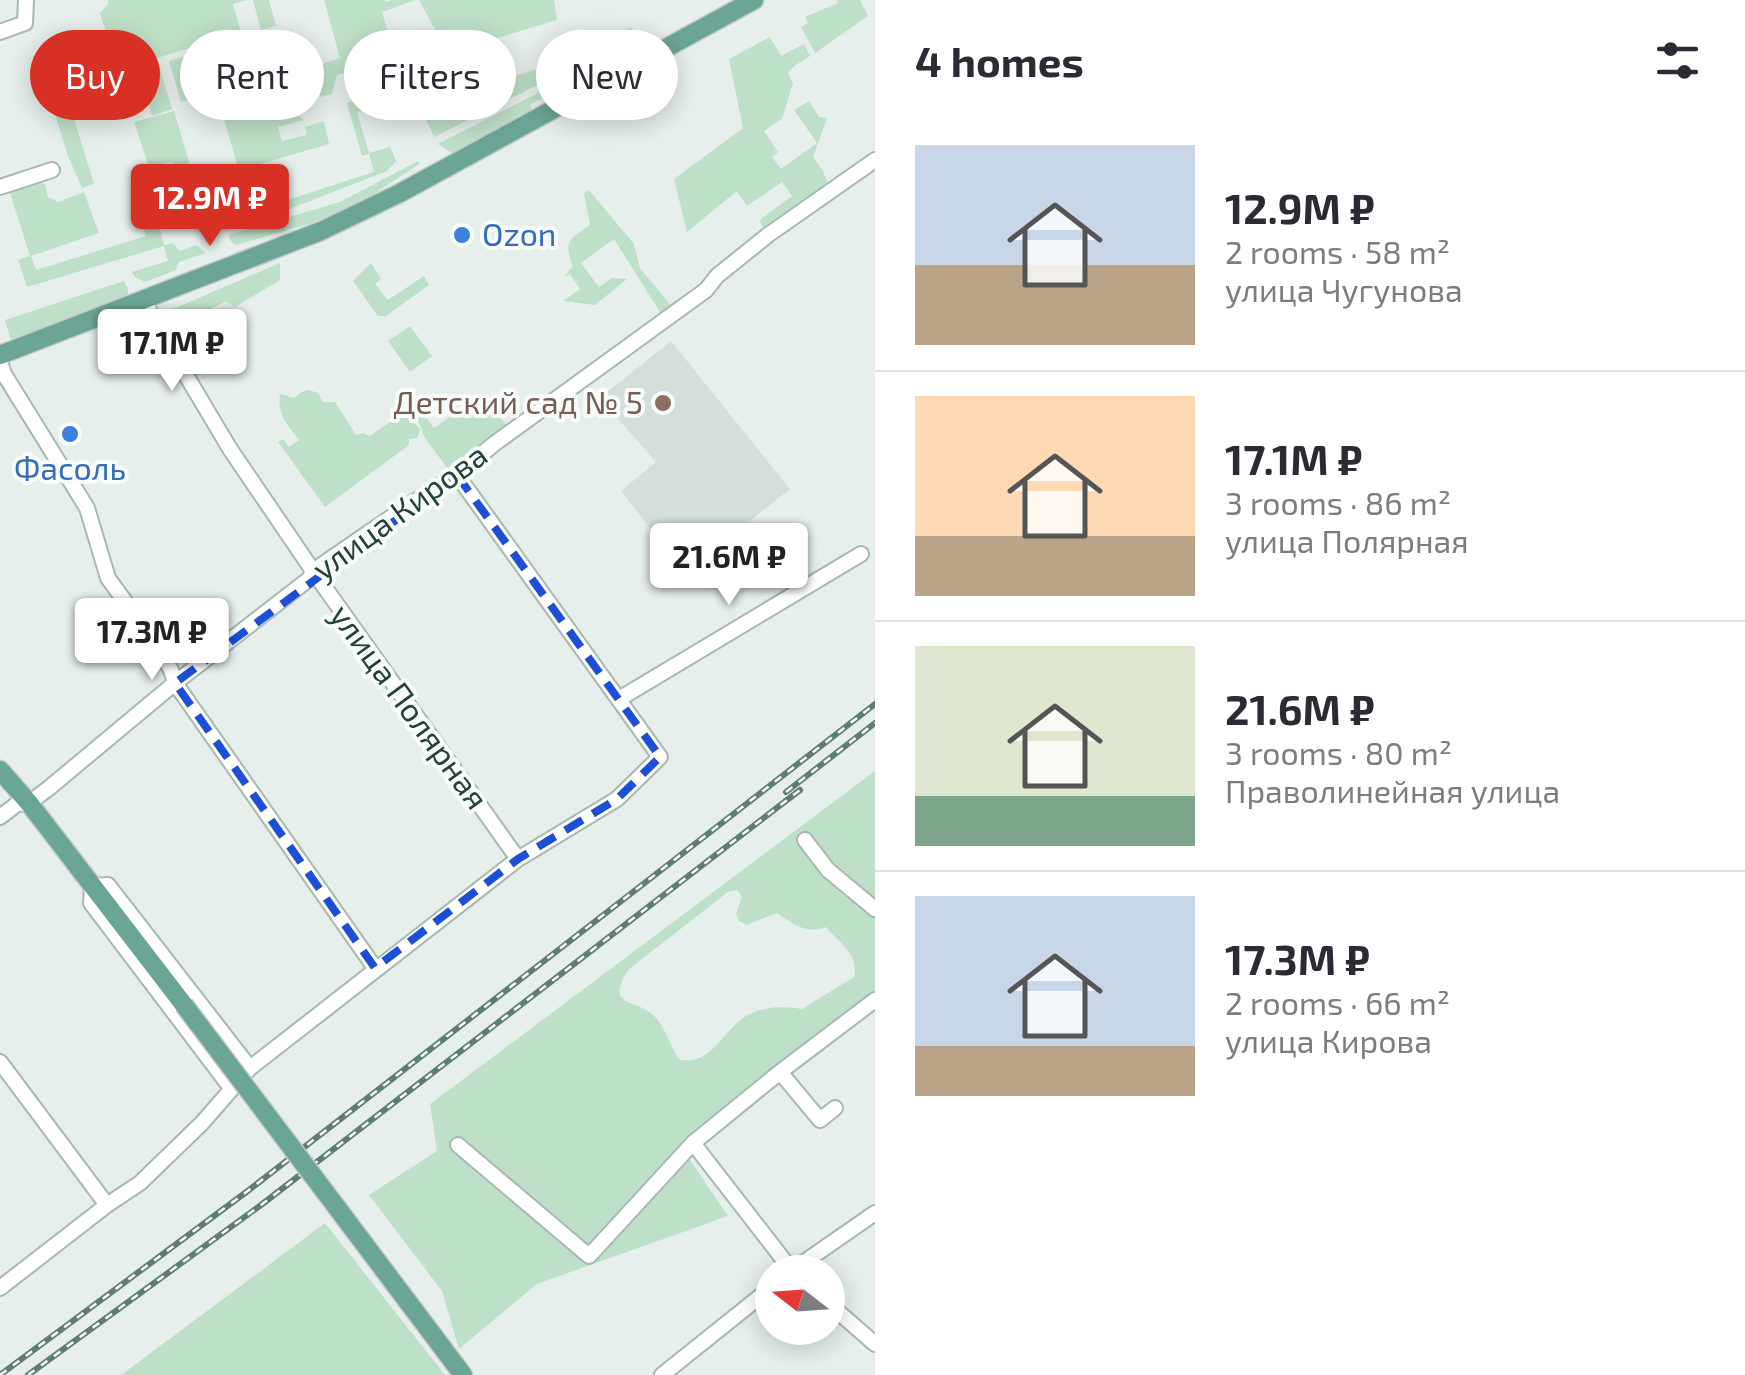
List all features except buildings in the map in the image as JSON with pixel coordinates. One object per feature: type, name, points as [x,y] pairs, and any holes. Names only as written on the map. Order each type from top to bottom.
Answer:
[{"type":"main road","points":[[0,359],[321,231],[400,193],[754,0]]},
{"type":"main road","points":[[0,770],[184,1005],[463,1375]]},
{"type":"street","points":[[0,32],[25,23],[26,0]]},
{"type":"street","name":"улица Кирова","points":[[0,817],[17,804],[29,803],[313,572],[457,475],[706,290],[717,276],[768,235],[875,160]]},
{"type":"street","points":[[0,187],[52,170]]},
{"type":"street","name":"улица Полярная","points":[[145,300],[230,448],[313,572],[518,859]]},
{"type":"street","points":[[0,359],[4,374],[87,508],[108,578],[172,670],[174,683],[375,968]]},
{"type":"street","points":[[0,1288],[140,1183],[250,1068],[518,859],[617,799],[660,757],[457,475]]},
{"type":"street","points":[[620,699],[861,554]]},
{"type":"street","points":[[806,840],[828,870],[875,909]]},
{"type":"street","points":[[231,1088],[92,903],[92,886],[108,885],[250,1068]]},
{"type":"street","points":[[458,1145],[589,1256],[693,1143],[875,1000]]},
{"type":"street","points":[[0,1062],[106,1205]]},
{"type":"street","points":[[780,1072],[820,1120],[835,1108]]},
{"type":"street","points":[[693,1143],[779,1255]]},
{"type":"street","points":[[816,1255],[875,1212]]},
{"type":"street","points":[[662,1375],[755,1301]]},
{"type":"street","points":[[845,1316],[872,1337]]},
{"type":"highlighted area","points":[[457,475],[660,757],[617,799],[518,859],[375,968],[175,683]]},
{"type":"shaded area","points":[[671,341],[790,489],[685,572],[621,491],[656,462],[600,398]]},
{"type":"green space","points":[[108,0],[247,0],[233,4],[240,30],[180,30],[180,51],[160,57],[160,30],[105,30],[100,13]]},
{"type":"green space","points":[[253,0],[269,0],[276,26],[261,30]]},
{"type":"green space","points":[[324,0],[416,0],[382,12],[387,30],[344,30],[344,73],[337,75],[332,94],[324,96],[324,63],[340,58]]},
{"type":"green space","points":[[419,0],[554,0],[557,20],[516,32],[435,30]]},
{"type":"green space","points":[[837,0],[860,0],[868,16],[815,53],[801,27],[808,23],[805,17],[838,3]]},
{"type":"green space","points":[[770,37],[781,56],[804,44],[810,56],[788,73],[793,83],[782,119],[764,131],[778,152],[772,157],[781,169],[817,143],[794,110],[809,101],[819,117],[827,118],[813,157],[831,192],[768,235],[761,219],[792,196],[782,182],[747,206],[737,191],[687,232],[674,179],[743,128],[729,59]]},
{"type":"green space","points":[[180,58],[180,99],[169,61]]},
{"type":"green space","points":[[160,68],[172,109],[160,113]]},
{"type":"green space","points":[[536,69],[536,86],[516,96],[516,75]]},
{"type":"green space","points":[[536,94],[536,102],[530,104],[532,110],[511,126],[455,155],[438,144],[485,120],[516,120],[516,104]]},
{"type":"green space","points":[[174,111],[192,172],[185,174],[172,162],[149,167],[134,122],[160,120],[160,115]]},
{"type":"green space","points":[[57,120],[74,120],[94,184],[82,188]]},
{"type":"green space","points":[[224,120],[304,120],[278,127],[282,141],[307,135],[305,127],[324,121],[329,144],[239,170]]},
{"type":"green space","points":[[352,120],[359,120],[369,153],[390,147],[396,161],[387,171],[227,229],[220,201],[238,196],[244,214],[374,172],[369,154],[362,156]]},
{"type":"green space","points":[[426,120],[468,120],[434,137]]},
{"type":"green space","points":[[418,161],[377,192],[313,223],[236,245],[228,235],[340,202]]},
{"type":"green space","points":[[34,182],[45,184],[48,197],[58,202],[84,192],[99,233],[31,256],[36,270],[146,236],[137,205],[142,197],[168,191],[191,201],[155,211],[164,245],[173,243],[180,251],[196,245],[206,253],[179,262],[176,270],[145,282],[132,272],[168,261],[164,246],[27,287],[18,260],[30,256],[9,190]]},
{"type":"green space","points":[[589,190],[634,244],[640,268],[676,312],[665,320],[614,239],[581,263],[599,287],[612,278],[627,279],[595,305],[563,301],[580,289],[570,274],[564,277],[573,266],[568,251],[570,241],[590,225],[584,193]]},
{"type":"green space","points":[[280,263],[280,280],[235,307],[226,301],[160,332],[152,318]]},
{"type":"green space","points":[[371,263],[381,279],[375,284],[388,300],[424,276],[429,285],[386,316],[378,316],[353,281]]},
{"type":"green space","points":[[124,281],[128,297],[12,344],[5,320]]},
{"type":"green space","points":[[410,326],[432,356],[410,372],[388,341]]},
{"type":"green space","points":[[309,390],[318,393],[323,402],[335,402],[356,435],[370,436],[403,413],[420,429],[417,438],[409,439],[409,445],[325,507],[278,442],[283,439],[289,447],[299,440],[282,414],[280,394],[294,398]]},
{"type":"green space","points":[[479,396],[513,431],[454,477],[425,438],[413,408],[421,410],[434,428]]},
{"type":"green space","points":[[875,771],[875,991],[681,1147],[728,1216],[537,1284],[459,1349],[442,1291],[369,1195],[437,1151],[430,1104]],"holes":[[[737,890],[742,897],[736,914],[747,925],[777,913],[806,929],[826,927],[851,955],[854,977],[802,1009],[773,1008],[752,1013],[709,1052],[680,1060],[656,1018],[621,997],[622,982],[629,969],[728,892]]]},
{"type":"green space","points":[[325,1223],[445,1375],[121,1375]]},
{"type":"railway","points":[[0,1375],[249,1190],[875,704]]},
{"type":"railway","points":[[786,792],[875,723]]},
{"type":"railway","points":[[28,1375],[261,1205],[800,790]]},
{"type":"place","name":"Ozon","points":[[462,235]]},
{"type":"place","name":"Детский сад № 5","points":[[663,403]]},
{"type":"place","name":"Фасоль","points":[[70,434]]}]
